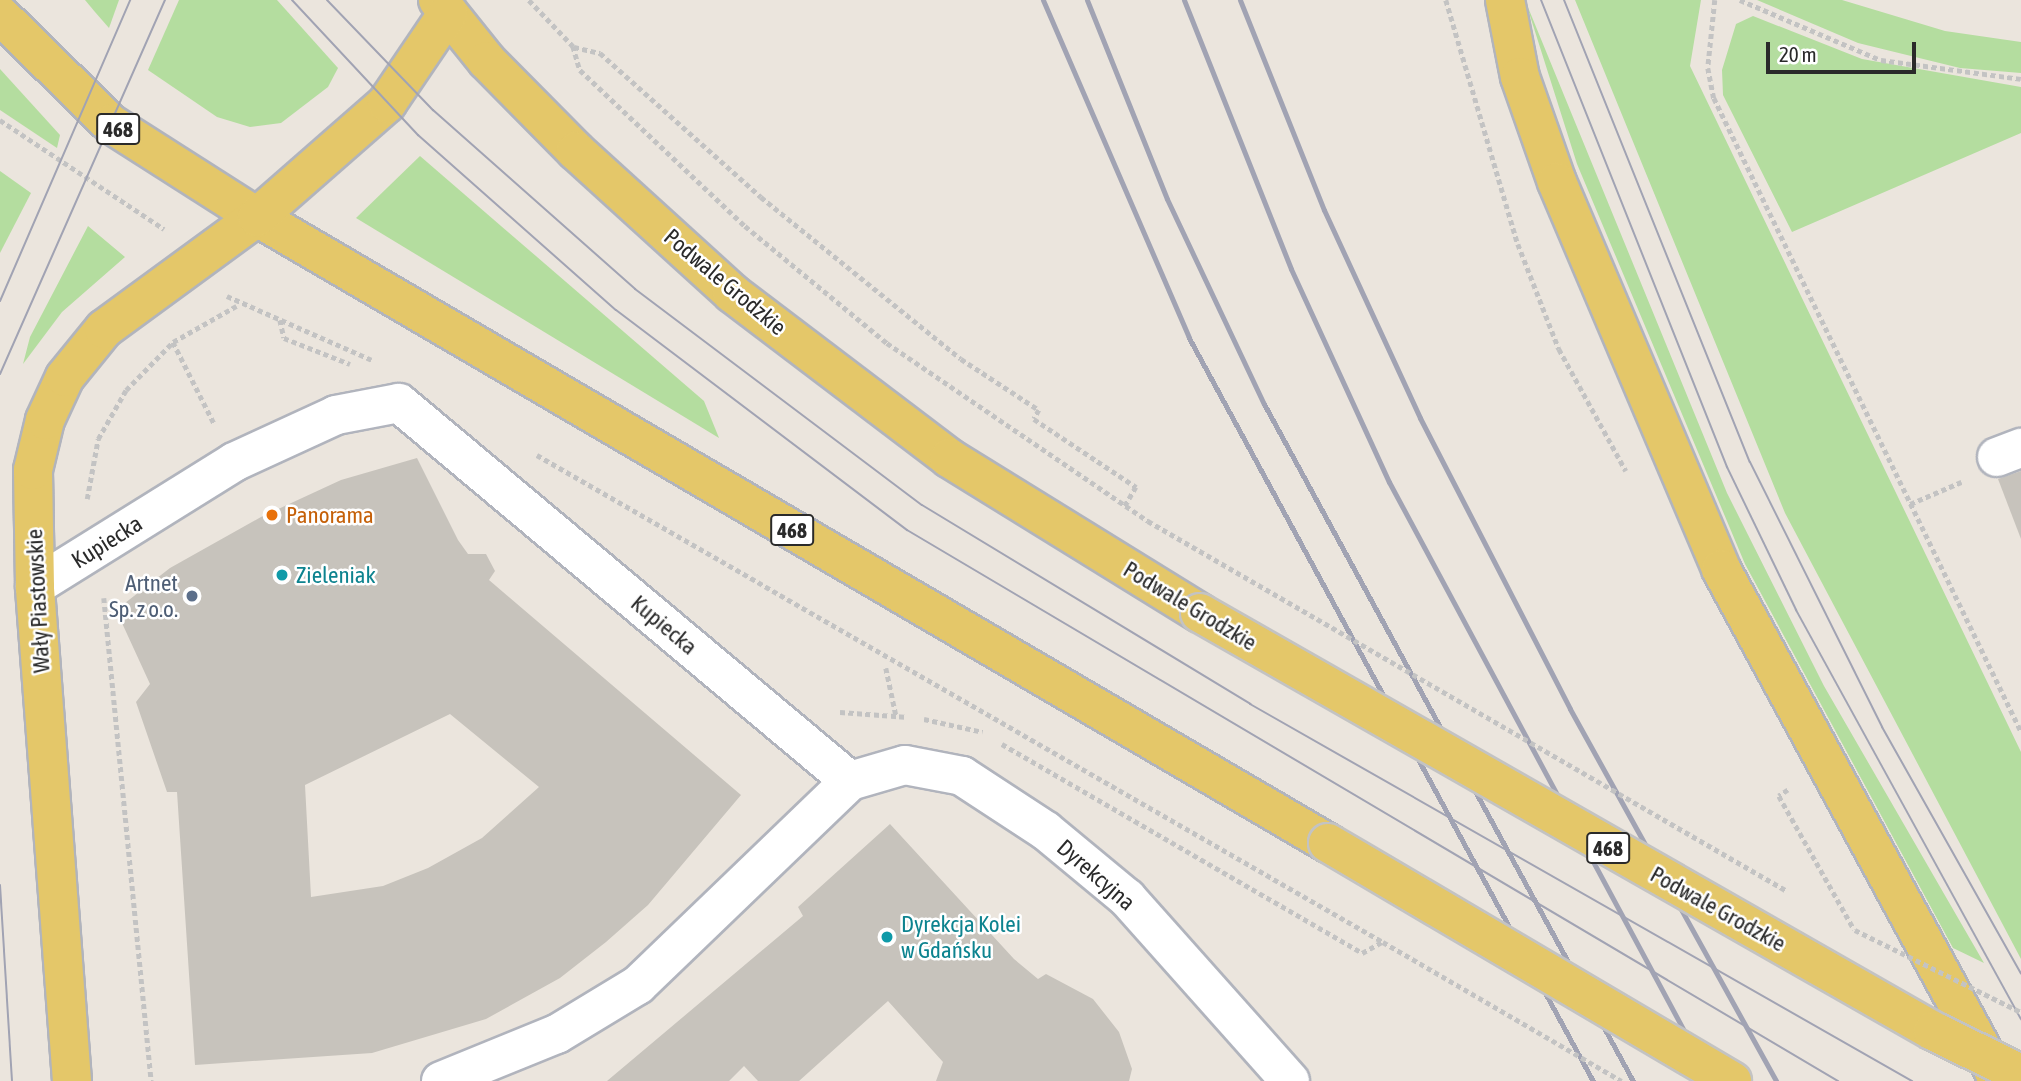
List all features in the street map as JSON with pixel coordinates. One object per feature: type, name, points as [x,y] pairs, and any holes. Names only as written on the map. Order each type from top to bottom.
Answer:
[{"type":"main road","points":[[1505,0],[1520,77],[1557,182],[1721,569],[1999,1081]]},
{"type":"main road","name":"Podwale Grodzkie","points":[[257,217],[387,103],[443,7],[576,151],[732,293],[949,458],[1200,613],[1896,1010],[2021,1074]]},
{"type":"main road","name":"468","points":[[0,15],[111,124],[257,217],[1732,1081]]},
{"type":"main road","name":"Wały Piastowskie","points":[[72,1081],[35,586],[33,470],[65,377],[132,305],[257,217]]},
{"type":"street","name":"Kupiecka","points":[[35,586],[234,462],[336,415],[400,403],[850,781]]},
{"type":"street","name":"Dyrekcyjna","points":[[850,781],[905,765],[934,769],[962,776],[1009,805],[1127,898],[1290,1081]]},
{"type":"street","points":[[441,1081],[557,1034],[638,985],[850,781]]},
{"type":"path","points":[[529,0],[573,46],[580,70],[745,226],[887,343],[1148,521],[1796,896]]},
{"type":"path","points":[[1715,0],[1708,68],[1714,98],[2021,731]]},
{"type":"path","points":[[1740,0],[1881,60],[2021,79]]},
{"type":"path","points":[[573,46],[600,53],[761,197],[961,359],[1039,410],[1034,419],[1136,487],[1125,506]]},
{"type":"path","points":[[0,120],[164,228]]},
{"type":"path","points":[[151,1081],[106,604],[83,537],[97,439],[126,390],[173,342],[237,305],[334,338],[382,366]]},
{"type":"path","points":[[173,342],[234,462]]},
{"type":"path","points":[[525,448],[1622,1081]]},
{"type":"path","points":[[886,668],[895,715],[971,725],[1362,953],[1382,942]]},
{"type":"path","points":[[1797,783],[1779,796],[1854,929]]},
{"type":"path","points":[[1842,923],[2021,1012]]},
{"type":"green space","points":[[85,0],[119,0],[109,28],[95,12]]},
{"type":"green space","points":[[179,0],[277,0],[338,68],[328,87],[281,123],[250,127],[217,117],[148,70]]},
{"type":"green space","points":[[1525,0],[1727,493],[1824,686],[1984,963],[1953,948],[1745,564],[1577,164]]},
{"type":"green space","points":[[1575,0],[1701,0],[1690,66],[2021,752],[2021,959],[1785,513]]},
{"type":"green space","points":[[1757,0],[1842,0],[1945,31],[2021,42],[2021,73],[1960,68],[1858,43]]},
{"type":"green space","points":[[1753,16],[1862,59],[2021,87],[2021,133],[1792,232],[1723,95],[1722,70],[1736,24]]},
{"type":"green space","points":[[0,69],[60,135],[57,148],[0,110]]},
{"type":"green space","points":[[420,156],[704,401],[719,438],[356,218]]},
{"type":"green space","points":[[0,171],[31,193],[0,253]]},
{"type":"green space","points":[[88,226],[125,257],[62,312],[23,364],[30,337]]},
{"type":"building","points":[[417,458],[458,540],[468,554],[486,554],[495,571],[489,580],[741,795],[648,905],[606,942],[560,978],[486,1019],[372,1053],[195,1065],[177,792],[167,792],[136,702],[150,684],[116,610],[170,568],[261,517],[341,480]],"holes":[[[450,714],[539,787],[482,838],[428,868],[383,886],[311,897],[305,785]]]},
{"type":"building","points":[[2021,471],[2021,539],[1998,479]]},
{"type":"building","name":"Dyrekcja Kolei w Gdańsku","points":[[890,824],[1014,959],[1038,979],[1046,974],[1093,999],[1119,1032],[1132,1069],[1129,1081],[936,1081],[943,1062],[888,1001],[799,1081],[758,1081],[744,1066],[729,1081],[607,1081],[803,916],[798,907]]},
{"type":"tram line","points":[[0,301],[130,0]]},
{"type":"tram line","points":[[0,374],[165,0]]},
{"type":"tram line","points":[[292,0],[418,135],[616,310],[907,530],[1838,1081]]},
{"type":"tram line","points":[[327,0],[433,110],[635,289],[922,505],[1250,704],[1912,1081]]},
{"type":"tram line","points":[[1541,0],[1727,467],[1796,610],[2021,1019]]},
{"type":"tram line","points":[[1564,0],[1750,462],[1882,727],[2021,974]]},
{"type":"tram line","points":[[0,885],[12,1081]]},
{"type":"railway","points":[[1043,0],[1189,338],[1593,1081]]},
{"type":"railway","points":[[1087,0],[1167,199],[1264,404],[1633,1081]]},
{"type":"railway","points":[[1184,0],[1291,269],[1389,482],[1711,1081]]},
{"type":"railway","points":[[1240,0],[1324,210],[1420,418],[1570,709],[1776,1081]]},
{"type":"place","name":"Panorama","points":[[272,515]]},
{"type":"place","name":"Zieleniak","points":[[282,575]]},
{"type":"place","name":"Artnet Sp. z o.o.","points":[[192,596]]},
{"type":"place","name":"Dyrekcja Kolei w Gdańsku","points":[[887,937]]}]
